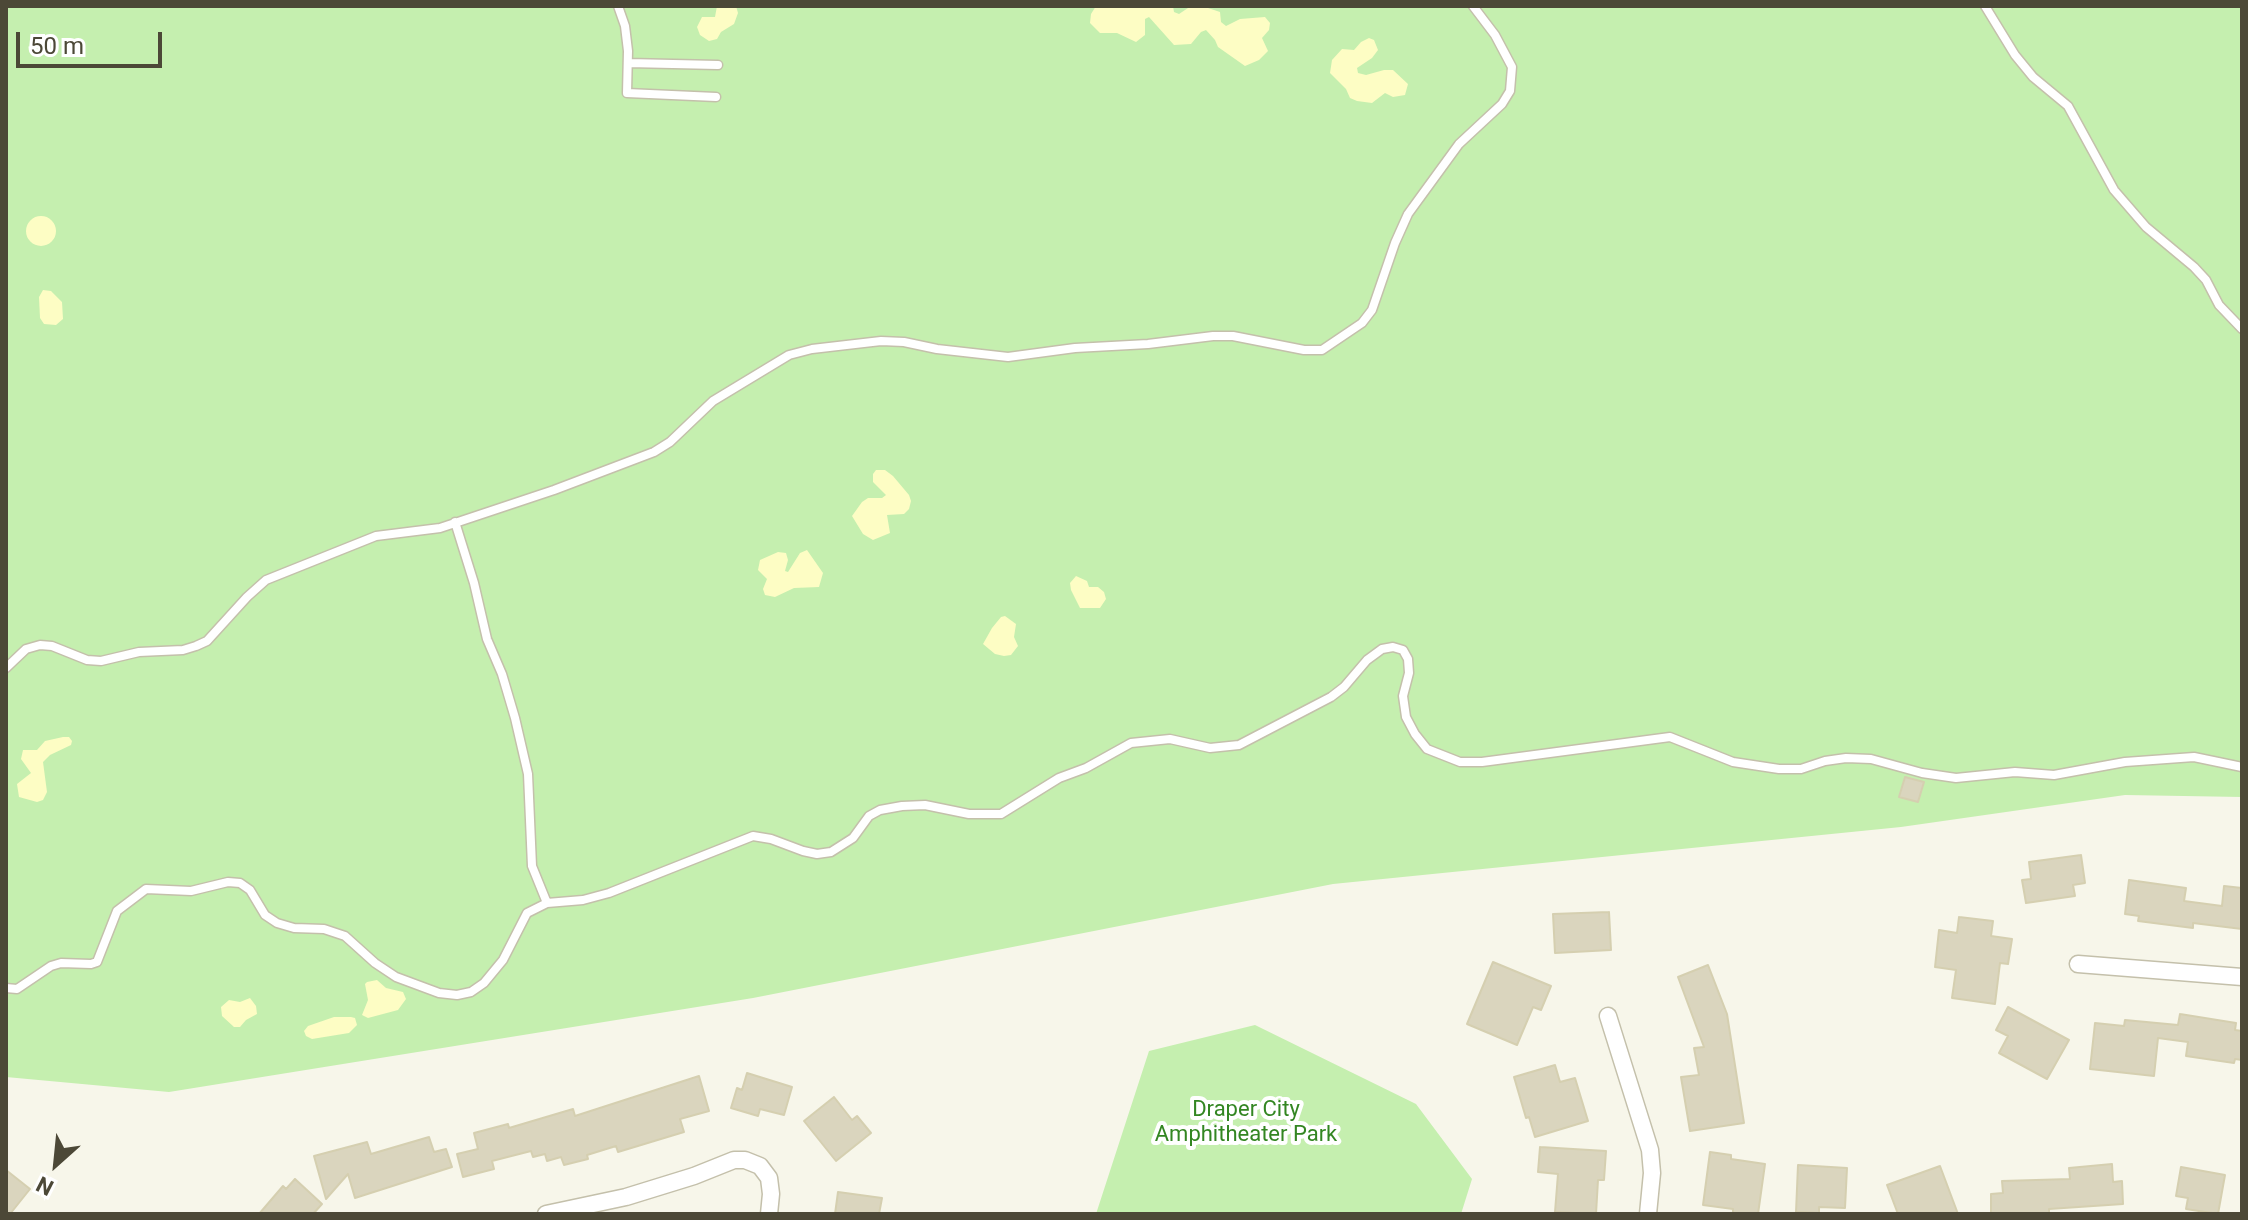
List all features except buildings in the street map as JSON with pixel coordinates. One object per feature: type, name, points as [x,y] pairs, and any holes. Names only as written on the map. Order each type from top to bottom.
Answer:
[{"type":"street","points":[[2078,964],[2242,977]]},
{"type":"street","points":[[1608,1016],[1650,1150],[1652,1173],[1648,1214]]},
{"type":"street","points":[[546,1214],[626,1197],[734,1160],[745,1160],[760,1166],[769,1178],[769,1214]]},
{"type":"lane","points":[[618,6],[625,26],[627,93],[716,97]]},
{"type":"lane","points":[[6,668],[26,649],[40,645],[52,646],[87,660],[101,661],[139,652],[183,650],[207,641],[247,597],[278,574],[376,536],[440,528],[654,452],[670,442],[713,401],[789,355],[812,349],[881,341],[1008,357],[1075,348],[1233,336],[1304,350],[1322,350],[1362,323],[1372,310],[1408,214],[1459,144],[1502,104],[1510,91],[1512,67],[1495,35],[1473,6]]},
{"type":"lane","points":[[1985,6],[2015,55],[2033,77],[2068,106],[2114,190],[2146,227],[2206,280],[2219,305],[2242,329]]},
{"type":"lane","points":[[628,63],[718,65]]},
{"type":"lane","points":[[455,522],[487,639],[502,674],[515,718],[528,774],[532,866],[547,903]]},
{"type":"lane","points":[[6,988],[17,989],[51,966],[61,963],[97,962],[117,911],[146,889],[191,891],[228,882],[240,883],[250,890],[265,915],[277,923],[294,928],[324,929],[345,936],[396,977],[439,993],[457,995],[471,992],[484,983],[503,960],[527,913],[547,903],[583,900],[609,893],[753,836],[817,854],[831,852],[853,838],[869,816],[880,810],[925,805],[969,814],[1001,814],[1059,778],[1086,768],[1131,743],[1170,739],[1210,748],[1239,745],[1331,697],[1367,660],[1382,649],[1393,647],[1403,650],[1408,659],[1409,673],[1403,696],[1406,717],[1415,734],[1427,749],[1460,762],[1482,762],[1670,737],[1733,762],[1779,769],[1801,769],[1846,758],[1871,759],[1940,777],[1956,778],[2001,772],[2054,775],[2114,763],[2194,757],[2242,767]]},
{"type":"green space","points":[[6,6],[2242,6],[2242,797],[2125,795],[1901,827],[1333,884],[753,998],[169,1092],[6,1077]]},
{"type":"green space","name":"Draper City Amphitheater Park","points":[[1255,1025],[1416,1104],[1472,1179],[1461,1214],[1096,1214],[1149,1051]]},
{"type":"sand","points":[[717,6],[736,6],[738,13],[734,24],[721,32],[717,39],[709,41],[700,35],[697,27],[702,17],[715,17]]},
{"type":"sand","points":[[1096,6],[1173,6],[1174,12],[1179,14],[1191,6],[1202,6],[1220,12],[1221,22],[1226,26],[1240,19],[1265,17],[1270,23],[1269,30],[1262,38],[1268,51],[1259,60],[1245,66],[1218,47],[1206,30],[1191,44],[1174,45],[1149,17],[1145,19],[1145,35],[1136,42],[1117,33],[1100,33],[1090,23]]},
{"type":"sand","points":[[1369,38],[1374,40],[1378,50],[1357,68],[1358,73],[1366,75],[1393,70],[1408,84],[1405,95],[1393,97],[1385,93],[1372,103],[1357,101],[1350,98],[1346,89],[1330,73],[1332,60],[1342,49],[1354,50]]},
{"type":"sand","points":[[41,216],[47,217],[55,225],[55,237],[47,245],[41,246],[35,245],[27,237],[26,231],[27,225],[35,217]]},
{"type":"sand","points":[[43,290],[51,291],[62,302],[63,319],[56,325],[44,324],[40,318],[39,297]]},
{"type":"sand","points":[[876,470],[885,470],[893,476],[911,501],[904,514],[887,515],[890,533],[873,540],[863,534],[852,516],[868,498],[886,495],[873,482]]},
{"type":"sand","points":[[807,550],[823,573],[819,587],[794,588],[775,597],[765,595],[763,589],[767,579],[758,570],[760,560],[778,552],[786,553],[785,571],[788,572],[800,553]]},
{"type":"sand","points":[[1076,576],[1087,581],[1089,587],[1098,587],[1104,592],[1106,599],[1100,608],[1080,608],[1070,583]]},
{"type":"sand","points":[[1005,616],[1016,624],[1014,637],[1018,646],[1011,655],[1004,656],[995,654],[983,644],[992,628]]},
{"type":"sand","points":[[69,737],[71,745],[43,762],[47,792],[43,800],[37,802],[19,797],[17,784],[31,773],[21,759],[23,750],[37,750],[45,741]]},
{"type":"sand","points":[[377,980],[386,988],[403,992],[406,999],[398,1010],[368,1018],[362,1015],[368,1000],[365,984]]},
{"type":"sand","points":[[250,998],[257,1014],[240,1027],[234,1027],[222,1016],[221,1007],[229,1000],[240,1002]]},
{"type":"sand","points":[[334,1017],[355,1018],[357,1025],[349,1033],[312,1039],[306,1036],[304,1031],[308,1026]]}]
